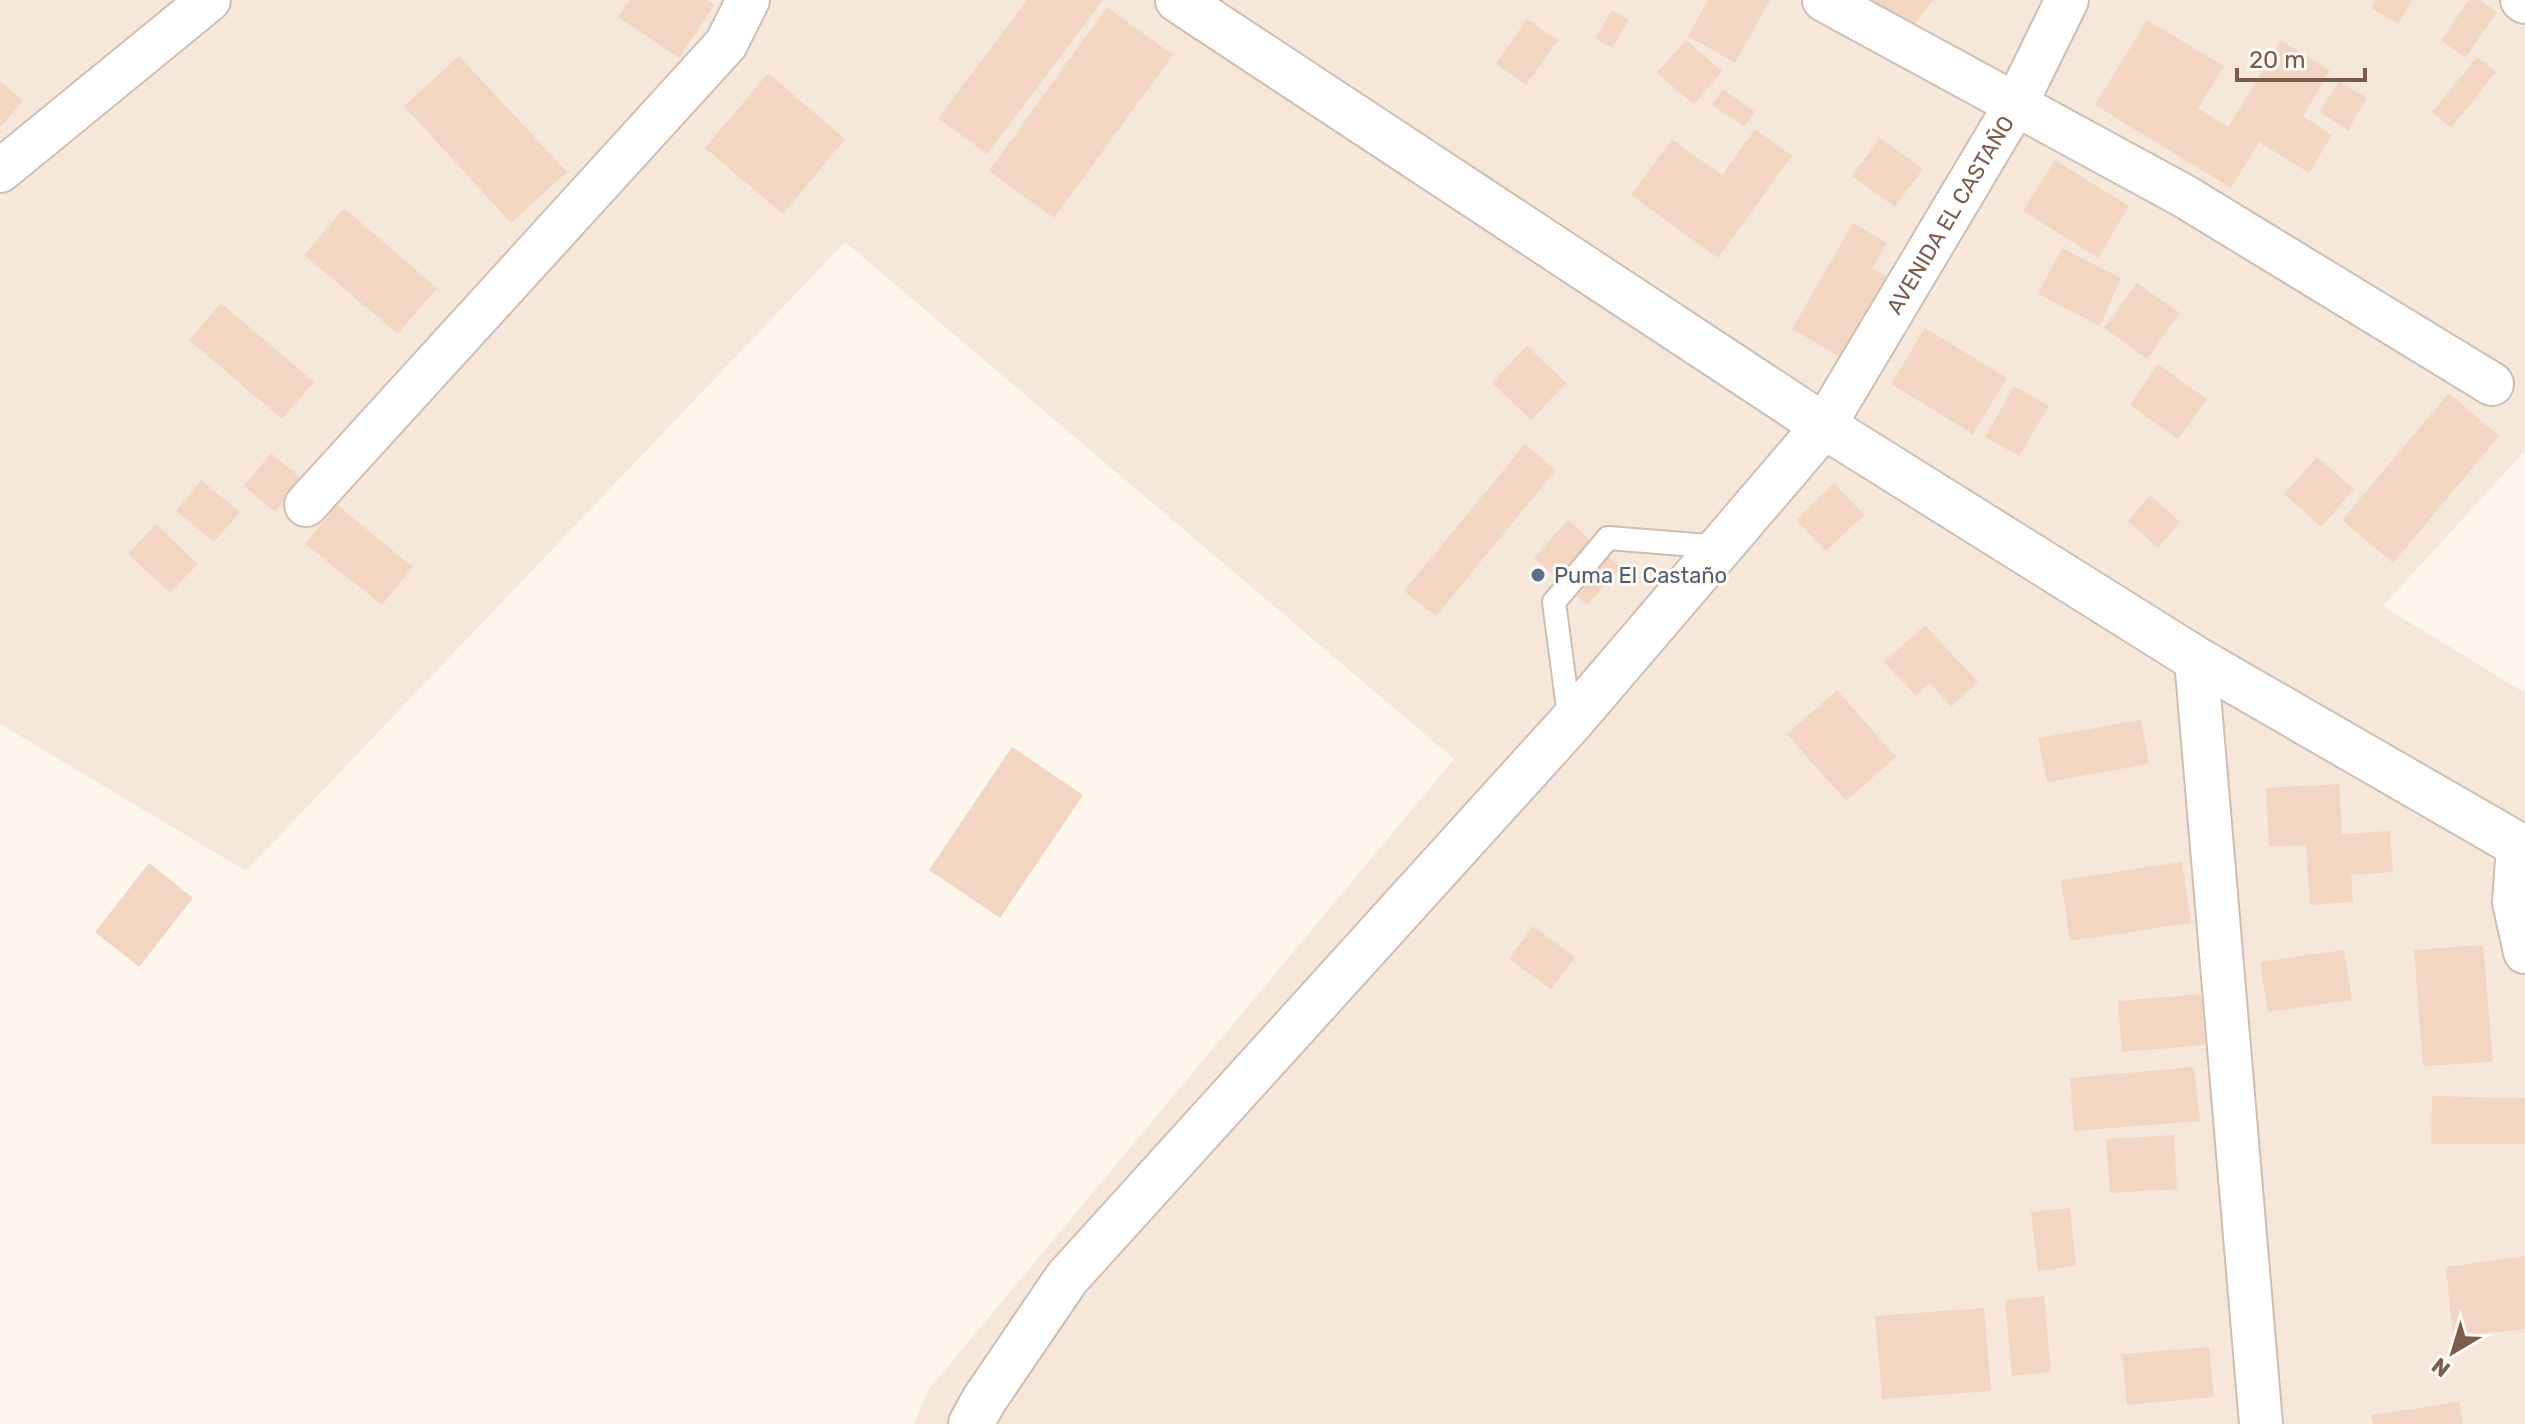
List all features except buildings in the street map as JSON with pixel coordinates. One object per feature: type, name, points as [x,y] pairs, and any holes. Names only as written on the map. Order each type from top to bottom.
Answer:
[{"type":"street","points":[[0,171],[209,0]]},
{"type":"street","points":[[306,505],[726,44],[748,0]]},
{"type":"street","points":[[1178,0],[1824,426],[2196,659],[2522,848],[2514,902],[2525,952]]},
{"type":"street","points":[[1824,0],[2184,196],[2492,384]]},
{"type":"street","name":"AVENIDA EL CASTAÑO","points":[[1824,426],[2016,104],[2067,0]]},
{"type":"street","points":[[971,1424],[1067,1278],[1570,723],[1824,426]]},
{"type":"street","points":[[2196,659],[2261,1424]]},
{"type":"lane","points":[[1570,723],[1554,602],[1608,538],[1721,547]]},
{"type":"shaded area","points":[[0,0],[2525,0],[2525,451],[2383,606],[2525,693],[2525,1424],[914,1424],[929,1389],[1454,759],[845,242],[246,871],[0,724]]},
{"type":"place","name":"Puma El Castaño","points":[[1538,575]]}]
